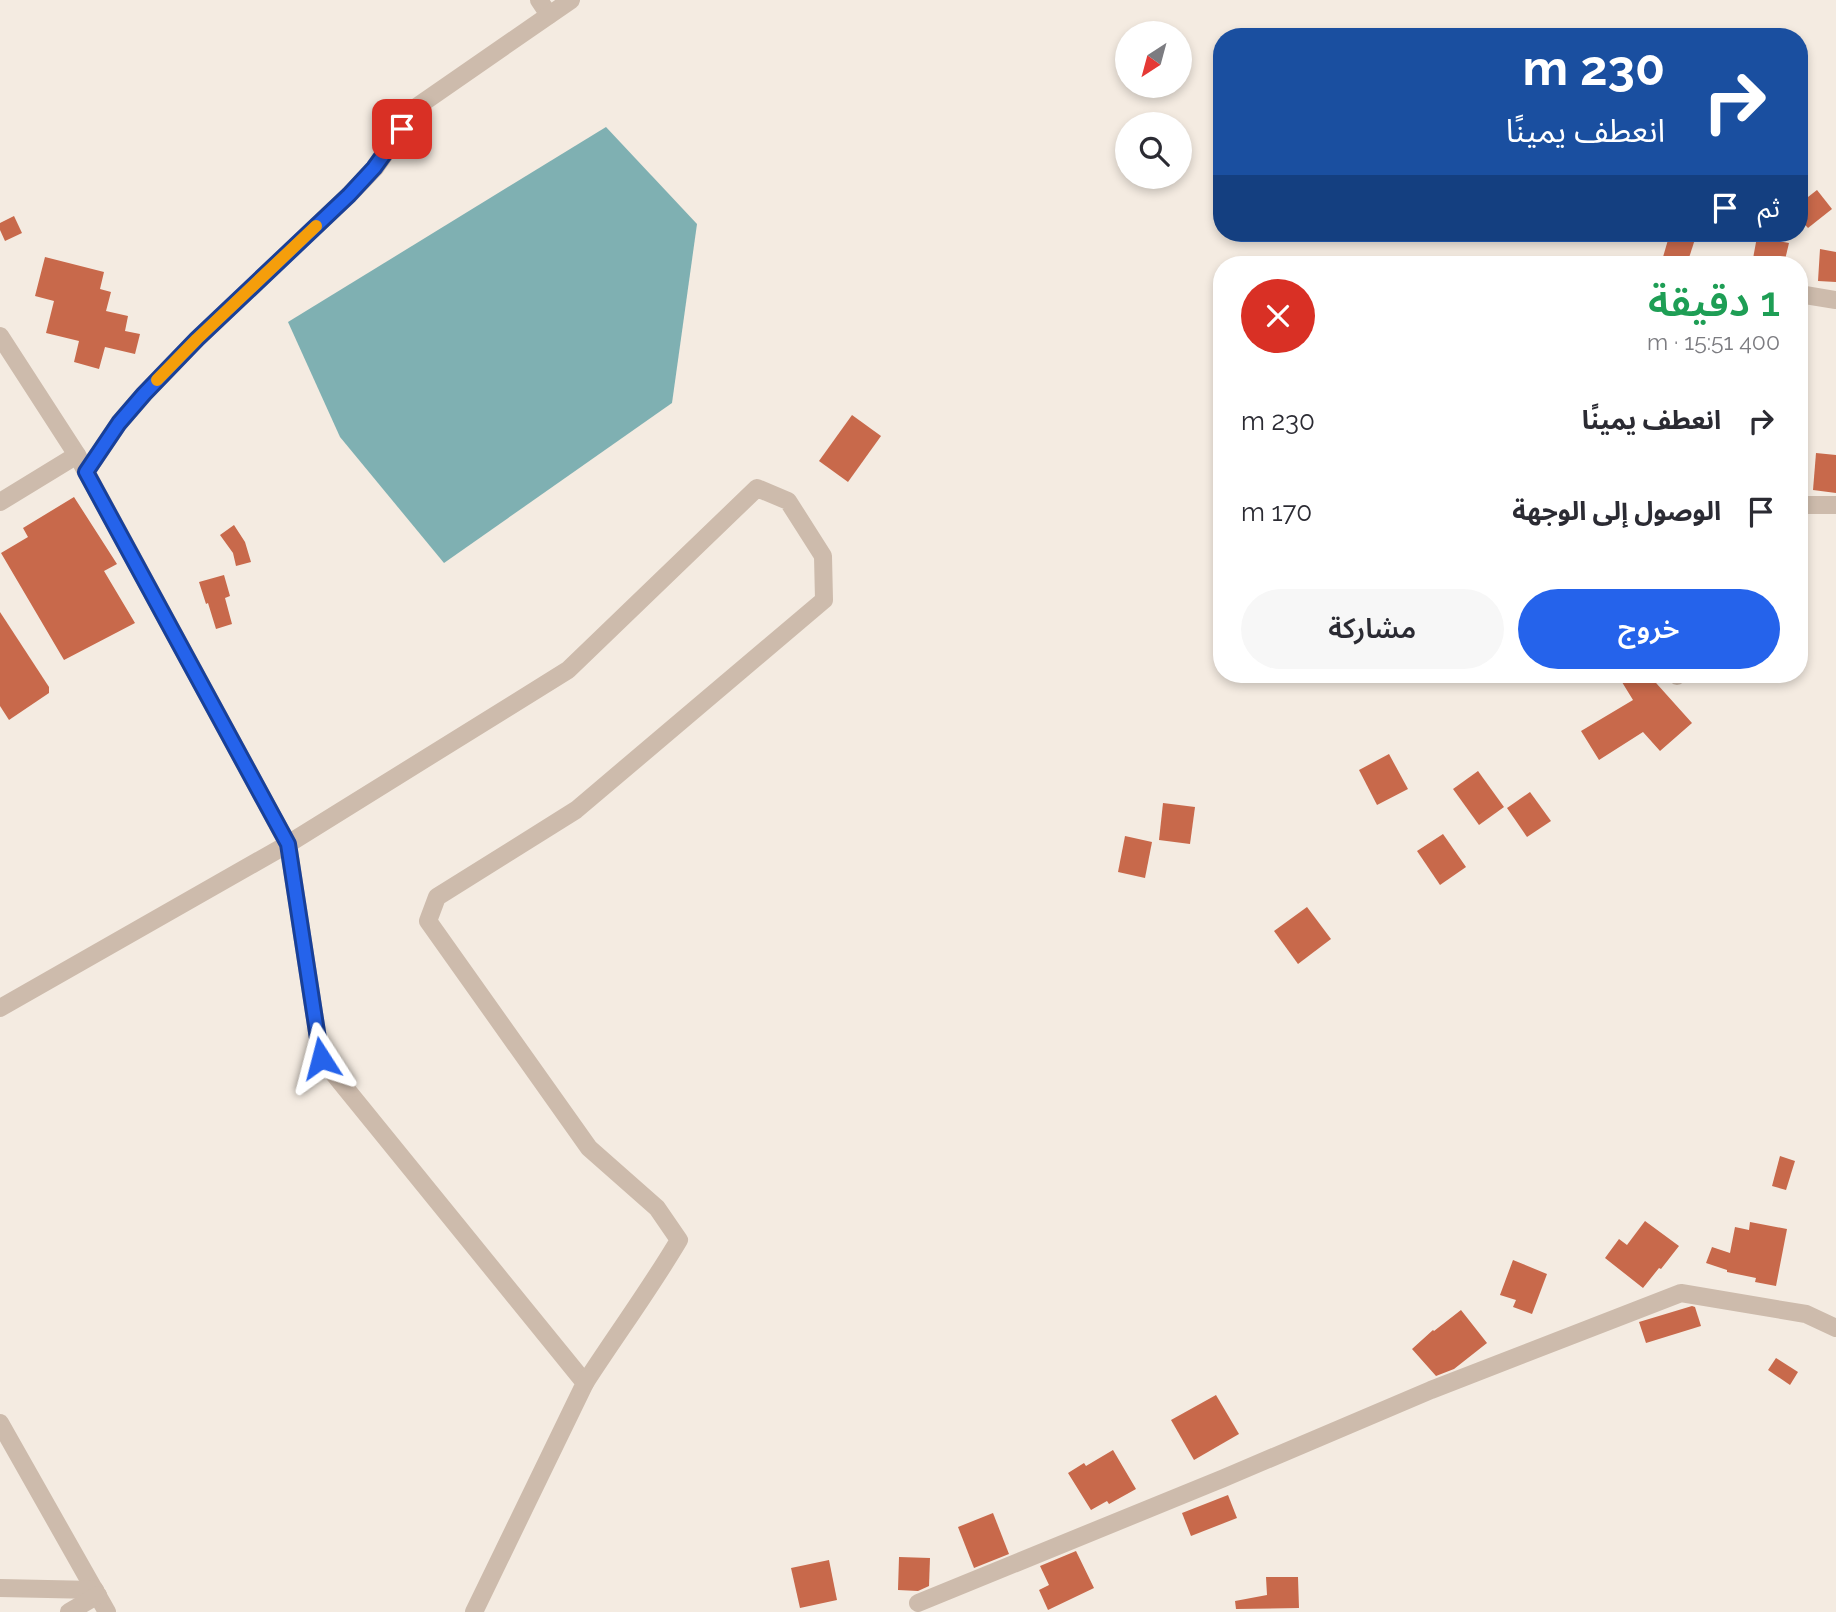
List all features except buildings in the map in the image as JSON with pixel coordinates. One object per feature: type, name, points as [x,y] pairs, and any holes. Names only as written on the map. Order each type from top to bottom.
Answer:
[{"type":"street","points":[[86,472],[119,423],[144,394],[197,339],[349,195],[374,168],[418,106],[544,7],[570,0]]},
{"type":"street","points":[[1808,295],[1836,300]]},
{"type":"street","points":[[0,336],[77,455],[288,844],[321,1058],[586,1383]]},
{"type":"street","points":[[0,502],[77,455]]},
{"type":"street","points":[[0,1008],[288,844],[568,670],[757,488],[788,501],[823,556],[824,600],[576,810],[437,897],[428,921],[589,1148],[657,1208],[679,1240],[586,1383],[474,1612]]},
{"type":"street","points":[[1808,505],[1836,505]]},
{"type":"street","points":[[918,1603],[1432,1390],[1681,1293],[1807,1314],[1836,1328]]},
{"type":"street","points":[[0,1423],[107,1612]]},
{"type":"street","points":[[0,1588],[96,1593]]},
{"type":"street","points":[[69,1612],[96,1593]]},
{"type":"water","points":[[606,127],[697,224],[672,403],[444,563],[340,437],[288,322]]},
{"type":"slow traffic","points":[[157,380],[316,226]]},
{"type":"route","points":[[321,1058],[288,844],[86,472],[119,423],[144,394],[197,339],[349,195],[374,168],[402,129]]}]
